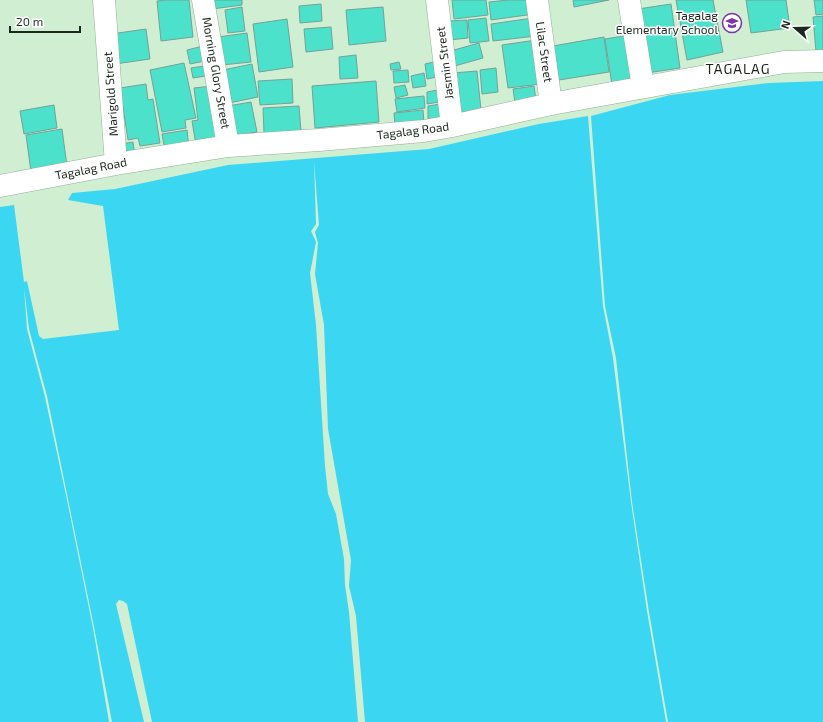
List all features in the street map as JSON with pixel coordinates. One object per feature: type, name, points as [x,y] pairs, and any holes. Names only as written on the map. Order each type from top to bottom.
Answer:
[{"type":"street","name":"Marigold Street","points":[[104,0],[116,164]]},
{"type":"street","name":"Morning Glory Street","points":[[203,0],[228,146]]},
{"type":"street","name":"Jasmin Street","points":[[438,0],[452,126]]},
{"type":"street","name":"Lilac Street","points":[[537,0],[551,104]]},
{"type":"street","points":[[629,0],[643,87]]},
{"type":"street","name":"Tagalag Road","points":[[0,186],[116,164],[228,146],[424,131],[551,104],[784,62],[823,61]]},
{"type":"water","points":[[823,81],[823,722],[668,722],[632,502],[616,358],[605,306],[591,116],[670,95],[769,83]]},
{"type":"water","points":[[588,116],[603,306],[613,358],[631,502],[647,611],[666,722],[365,722],[356,616],[349,586],[351,560],[328,429],[324,325],[315,274],[318,243],[315,232],[319,225],[314,161],[316,224],[311,231],[316,242],[310,273],[316,325],[325,466],[328,494],[336,514],[344,559],[345,585],[349,612],[358,722],[152,722],[127,604],[119,600],[116,604],[144,722],[112,722],[47,396],[29,329],[24,287],[27,329],[45,397],[66,495],[93,628],[109,722],[0,722],[0,207],[14,205],[24,282],[27,281],[39,336],[43,339],[119,330],[103,206],[68,200],[72,193],[115,189],[228,165],[429,149],[539,124]]},
{"type":"building","points":[[189,0],[193,37],[161,41],[157,1]]},
{"type":"building","points":[[211,0],[242,0],[242,5],[212,9]]},
{"type":"building","points":[[452,0],[486,0],[488,15],[454,19]]},
{"type":"building","points":[[532,0],[534,14],[491,20],[489,2]]},
{"type":"building","points":[[573,0],[609,0],[574,7]]},
{"type":"building","points":[[676,0],[713,0],[723,52],[687,60]]},
{"type":"building","points":[[746,0],[786,0],[790,28],[751,33]]},
{"type":"building","points":[[814,0],[823,0],[823,14],[816,15]]},
{"type":"building","points":[[321,4],[322,21],[300,23],[299,6]]},
{"type":"building","points":[[671,4],[680,68],[647,73],[638,9]]},
{"type":"building","points":[[242,7],[245,31],[228,33],[225,10]]},
{"type":"building","points":[[383,7],[386,41],[349,45],[346,10]]},
{"type":"building","points":[[823,16],[823,51],[816,52],[813,17]]},
{"type":"building","points":[[486,18],[489,41],[470,43],[468,20]]},
{"type":"building","points":[[533,18],[536,36],[493,41],[491,24]]},
{"type":"building","points":[[287,19],[293,67],[259,72],[253,24]]},
{"type":"building","points":[[467,20],[468,38],[449,40],[448,21]]},
{"type":"building","points":[[331,27],[333,49],[306,52],[304,29]]},
{"type":"building","points":[[146,29],[150,59],[115,64],[111,34]]},
{"type":"building","points":[[247,33],[251,62],[222,65],[218,37]]},
{"type":"building","points":[[630,35],[638,81],[612,85],[605,39]]},
{"type":"building","points":[[604,37],[609,72],[559,80],[553,46]]},
{"type":"building","points":[[536,40],[541,84],[508,88],[502,45]]},
{"type":"building","points":[[479,43],[483,58],[451,67],[447,52]]},
{"type":"building","points":[[207,45],[210,60],[190,64],[187,50]]},
{"type":"building","points":[[356,55],[358,78],[340,79],[339,57]]},
{"type":"building","points":[[438,61],[446,75],[427,79],[425,64]]},
{"type":"building","points":[[399,62],[401,69],[391,70],[390,64]]},
{"type":"building","points":[[184,63],[196,118],[185,120],[186,128],[162,132],[150,70]]},
{"type":"building","points":[[252,64],[258,97],[229,103],[223,70]]},
{"type":"building","points":[[211,65],[212,75],[193,78],[191,68]]},
{"type":"building","points":[[496,68],[498,92],[482,94],[480,70]]},
{"type":"building","points":[[408,70],[409,82],[394,83],[393,71]]},
{"type":"building","points":[[477,71],[481,110],[457,113],[453,73]]},
{"type":"building","points":[[424,73],[426,86],[413,88],[411,76]]},
{"type":"building","points":[[292,79],[293,103],[260,105],[258,81]]},
{"type":"building","points":[[376,81],[379,122],[315,128],[312,86]]},
{"type":"building","points":[[146,84],[148,100],[153,99],[160,143],[140,146],[138,138],[128,140],[120,88]]},
{"type":"building","points":[[405,85],[408,95],[396,98],[394,87]]},
{"type":"building","points":[[212,86],[220,141],[196,145],[192,121],[198,120],[194,88]]},
{"type":"building","points":[[534,86],[536,100],[515,103],[513,89]]},
{"type":"building","points":[[443,89],[445,101],[427,104],[427,92]]},
{"type":"building","points":[[424,96],[425,108],[397,112],[395,99]]},
{"type":"building","points":[[251,102],[257,132],[234,136],[228,106]]},
{"type":"building","points":[[446,103],[444,119],[428,121],[428,106]]},
{"type":"building","points":[[54,105],[57,128],[24,134],[20,111]]},
{"type":"building","points":[[299,106],[301,131],[264,133],[263,108]]},
{"type":"building","points":[[423,110],[424,123],[395,126],[394,113]]},
{"type":"building","points":[[62,129],[67,166],[31,172],[26,135]]},
{"type":"building","points":[[187,130],[189,148],[165,151],[162,134]]},
{"type":"building","points":[[133,142],[135,156],[122,158],[121,144]]},
{"type":"place","name":"Tagalag Elementary School","points":[[732,23]]},
{"type":"district","name":"TAGALAG","points":[[738,69]]}]
